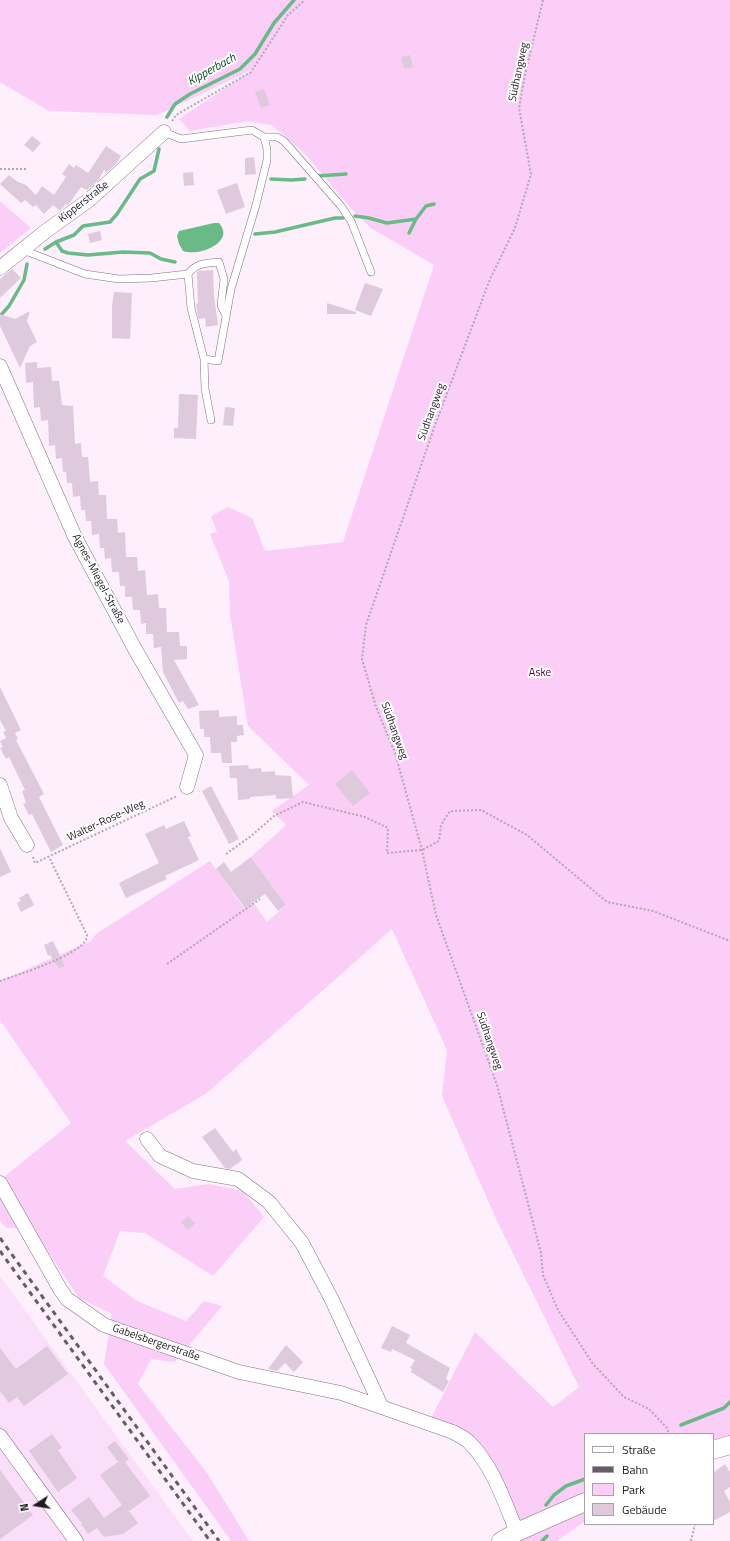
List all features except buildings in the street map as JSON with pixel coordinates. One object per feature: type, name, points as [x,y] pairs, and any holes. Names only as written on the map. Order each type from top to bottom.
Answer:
[{"type":"street","name":"Kipperstraße","points":[[0,268],[46,231],[89,200],[164,132]]},
{"type":"street","name":"Agnes-Miegel-Straße","points":[[0,366],[75,537],[136,651],[196,754],[184,791]]},
{"type":"street","points":[[0,785],[11,818],[27,845]]},
{"type":"street","points":[[147,1139],[160,1156],[193,1171],[238,1179],[269,1202],[302,1243],[332,1300],[381,1406]]},
{"type":"street","name":"Gabelsbergerstraße","points":[[0,1183],[67,1299],[104,1325],[240,1372],[341,1393],[453,1432],[468,1442],[484,1461],[497,1484],[517,1532]]},
{"type":"street","points":[[0,1436],[76,1541]]},
{"type":"street","points":[[714,1450],[730,1445]]},
{"type":"street","points":[[501,1541],[517,1532],[584,1502]]},
{"type":"lane","points":[[164,132],[181,140],[252,130],[264,137],[277,137],[284,140],[341,206],[351,221],[371,272]]},
{"type":"lane","points":[[204,359],[218,361],[231,289],[256,205],[267,160],[267,149],[264,137]]},
{"type":"lane","points":[[22,250],[85,274],[119,279],[151,278],[188,274]]},
{"type":"lane","points":[[211,420],[205,388],[204,359],[191,308],[188,274],[193,267],[207,263],[219,262],[224,279],[221,305],[226,317]]},
{"type":"path","points":[[164,132],[176,115],[251,72],[288,15],[306,0]]},
{"type":"path","name":"Südhangweg","points":[[543,0],[525,75],[519,108],[530,174],[529,181],[515,228],[490,279],[434,428],[366,624],[362,659],[376,707],[395,753],[422,850],[436,915],[497,1086],[541,1253],[543,1275],[558,1310],[593,1364],[624,1397],[649,1408],[668,1433]]},
{"type":"path","points":[[0,169],[28,169]]},
{"type":"path","name":"Walter-Rose-Weg","points":[[38,862],[184,791]]},
{"type":"path","points":[[226,854],[252,836],[274,816],[303,802],[365,817],[388,828],[387,853],[422,850],[440,841],[441,825],[450,811],[481,810],[527,835],[607,902],[653,911],[730,941]]},
{"type":"path","points":[[0,981],[46,965],[78,948],[86,940],[86,935],[49,857]]},
{"type":"path","points":[[167,964],[260,899]]},
{"type":"path","points":[[691,1541],[695,1525]]},
{"type":"shaded area","points":[[219,223],[223,230],[223,236],[219,242],[206,250],[198,252],[183,251],[177,236],[179,231]]},
{"type":"shaded area","points":[[0,1276],[193,1541],[0,1541]]},
{"type":"green space","name":"Aske","points":[[0,0],[730,0],[730,1440],[714,1445],[714,1433],[584,1433],[584,1494],[523,1523],[518,1517],[486,1457],[429,1422],[475,1332],[553,1407],[579,1387],[497,1221],[442,1096],[447,1050],[392,929],[207,1093],[125,1141],[175,1189],[209,1184],[243,1191],[264,1217],[213,1276],[145,1233],[120,1231],[103,1276],[137,1301],[186,1321],[204,1301],[222,1306],[175,1362],[151,1359],[138,1384],[207,1473],[249,1541],[231,1541],[104,1364],[112,1314],[79,1298],[32,1228],[6,1228],[0,1221],[0,1180],[71,1123],[0,1020],[0,981],[91,941],[96,934],[210,861],[244,908],[253,902],[267,922],[286,905],[251,857],[286,825],[272,811],[309,785],[248,726],[230,615],[229,581],[210,534],[217,532],[211,516],[228,507],[252,518],[265,551],[343,542],[434,265],[371,228],[356,214],[306,155],[272,125],[247,121],[190,131],[179,119],[257,67],[157,115],[49,111],[0,82]]},
{"type":"green space","points":[[0,201],[31,228],[0,253]]},
{"type":"green space","points":[[584,1502],[584,1522],[557,1541],[501,1541]]},
{"type":"waterway","name":"Kipperbach","points":[[167,117],[175,104],[190,94],[240,69],[255,54],[274,23],[294,0]]},
{"type":"waterway","name":"Kipperbach","points":[[45,249],[56,242],[74,235],[83,226],[110,222],[140,179],[154,171],[159,149]]},
{"type":"waterway","points":[[317,176],[346,174]]},
{"type":"waterway","points":[[271,179],[305,179]]},
{"type":"waterway","points":[[355,216],[387,223],[416,219],[426,206],[434,204]]},
{"type":"waterway","points":[[255,234],[275,232],[335,218],[343,218]]},
{"type":"waterway","points":[[409,233],[416,219]]},
{"type":"waterway","points":[[56,242],[62,251],[68,253],[88,255],[123,252],[150,253],[161,259],[175,262]]},
{"type":"waterway","name":"Kipperbach","points":[[0,316],[9,306],[24,280],[27,264]]},
{"type":"waterway","points":[[681,1425],[724,1408],[730,1402]]},
{"type":"waterway","points":[[546,1505],[554,1495],[566,1486],[584,1479]]},
{"type":"waterway","points":[[542,1541],[547,1536]]},
{"type":"railway","points":[[0,1238],[219,1541]]},
{"type":"railway","points":[[0,1251],[210,1541]]}]
